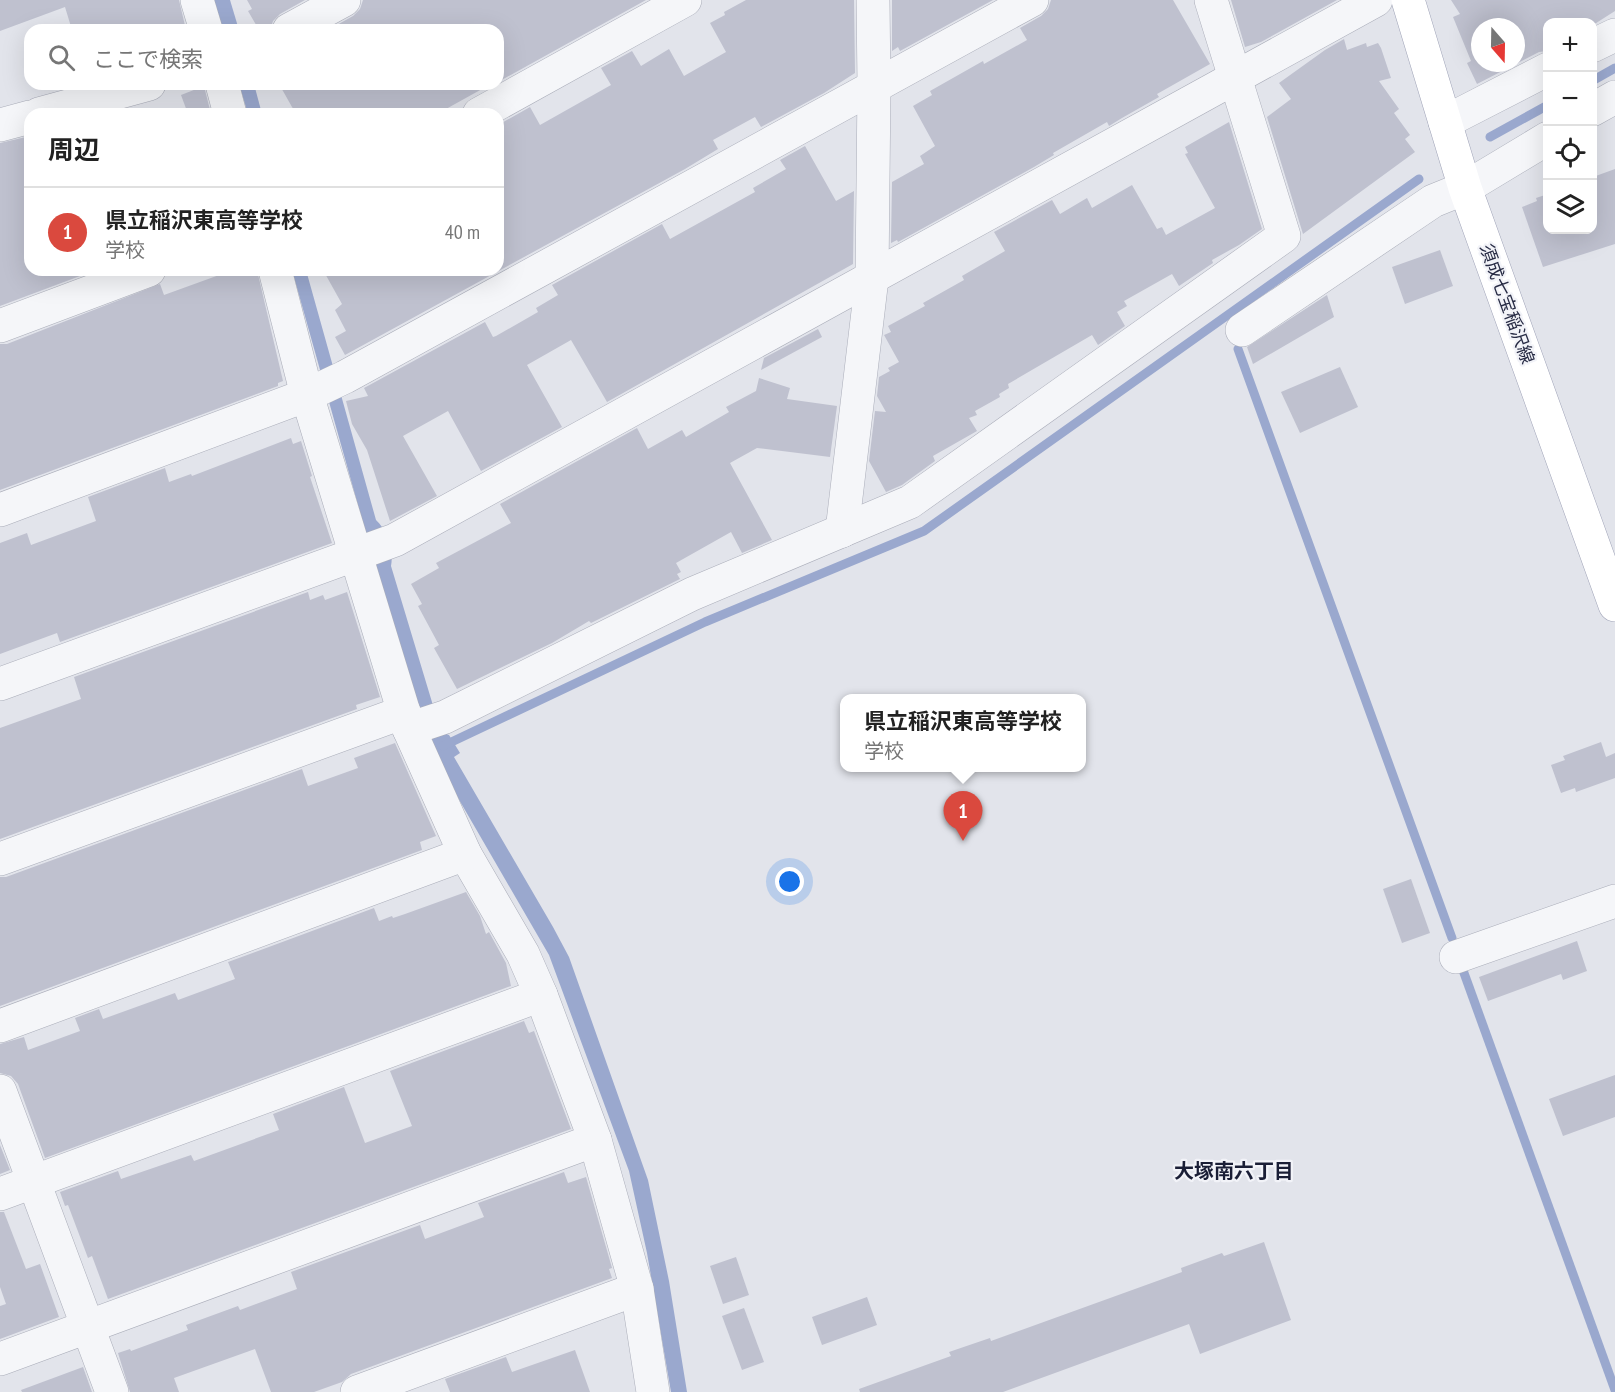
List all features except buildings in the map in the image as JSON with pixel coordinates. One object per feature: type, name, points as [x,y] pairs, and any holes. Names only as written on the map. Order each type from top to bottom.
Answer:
[{"type":"main road","name":"須成七宝稲沢線","points":[[1408,0],[1465,188],[1615,605]]},
{"type":"street","points":[[197,0],[204,24]]},
{"type":"street","points":[[300,24],[344,0]]},
{"type":"street","points":[[490,108],[685,0]]},
{"type":"street","points":[[842,531],[872,278],[873,0]]},
{"type":"street","points":[[0,510],[324,387],[1032,0]]},
{"type":"street","points":[[0,859],[418,721],[692,594],[910,502],[1284,236],[1211,0]]},
{"type":"street","points":[[0,684],[395,540],[1376,0]]},
{"type":"street","points":[[1597,44],[1615,35]]},
{"type":"street","points":[[1445,122],[1543,72]]},
{"type":"street","points":[[61,108],[127,90]]},
{"type":"street","points":[[224,90],[228,108]]},
{"type":"street","points":[[1597,108],[1615,97]]},
{"type":"street","points":[[0,125],[24,119]]},
{"type":"street","points":[[1242,330],[1433,201],[1465,188],[1543,141]]},
{"type":"street","points":[[0,326],[133,276]]},
{"type":"street","points":[[278,276],[324,387],[358,553],[465,854],[523,954],[541,995],[595,1140],[637,1289],[653,1392]]},
{"type":"street","points":[[0,1026],[465,854]]},
{"type":"street","points":[[1456,957],[1615,901]]},
{"type":"street","points":[[0,1194],[541,995]]},
{"type":"street","points":[[0,1091],[112,1392]]},
{"type":"street","points":[[0,1359],[595,1140]]},
{"type":"street","points":[[357,1392],[637,1289]]},
{"type":"water","points":[[214,0],[230,0],[237,24],[221,24]]},
{"type":"water","points":[[241,90],[256,90],[260,108],[246,108]]},
{"type":"water","points":[[294,276],[308,276],[376,520],[389,541],[391,566],[441,732],[449,735],[460,753],[454,757],[569,957],[648,1180],[669,1281],[687,1392],[671,1392],[647,1253],[629,1171],[549,955],[432,753],[363,523]]},
{"type":"waterway","points":[[1597,78],[1615,68]]},
{"type":"waterway","points":[[1490,137],[1543,108]]},
{"type":"waterway","points":[[443,746],[705,622],[924,531],[1419,179]]},
{"type":"waterway","points":[[1238,349],[1452,938]]},
{"type":"waterway","points":[[1464,973],[1615,1390]]},
{"type":"place","name":"県立稲沢東高等学校","points":[[963,841]]},
{"type":"district","name":"大塚南六丁目","points":[[1234,1171]]}]
